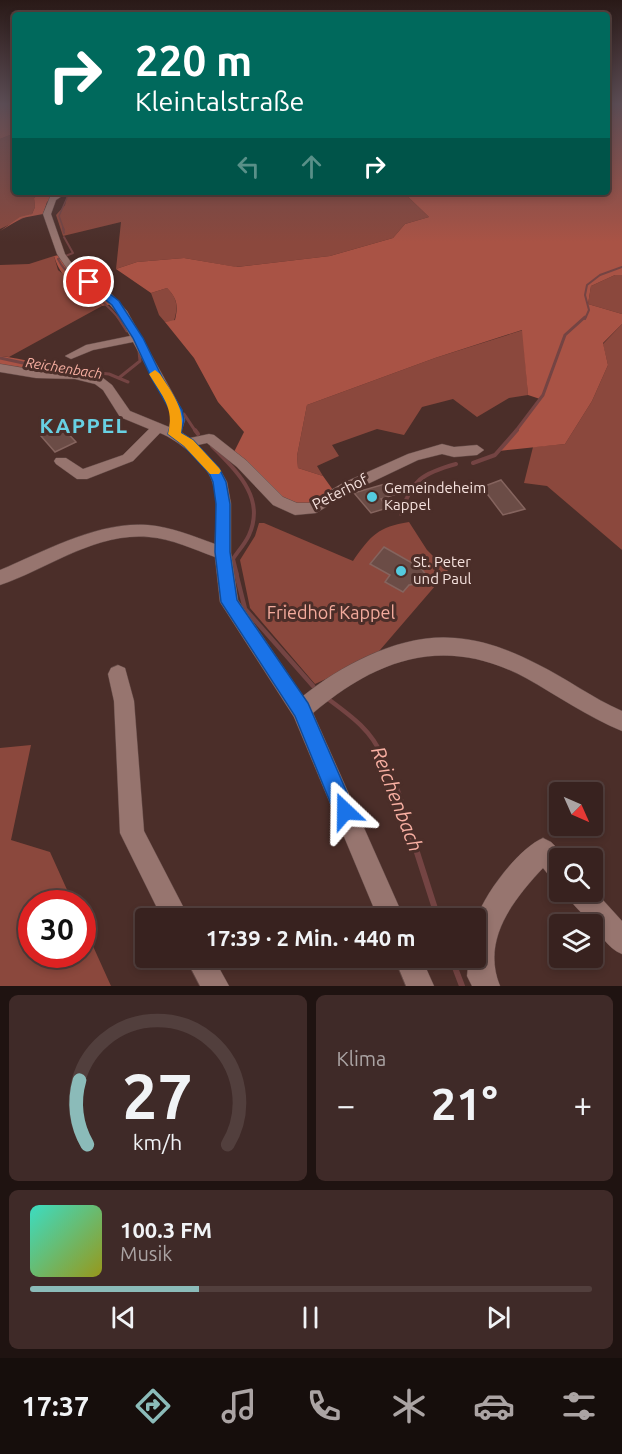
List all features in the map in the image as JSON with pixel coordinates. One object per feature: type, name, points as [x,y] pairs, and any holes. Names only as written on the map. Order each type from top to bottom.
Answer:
[{"type":"street","points":[[61,195],[49,205],[47,214],[63,256],[73,271],[116,303],[138,338],[157,379],[176,410],[178,420],[174,434]]},
{"type":"street","points":[[70,356],[90,347],[138,338]]},
{"type":"street","points":[[0,368],[36,374],[75,375],[99,381],[108,388],[125,414],[196,441],[220,482],[223,504],[223,552],[229,602],[314,699],[387,908]]},
{"type":"street","points":[[61,462],[82,475],[128,458],[158,428]]},
{"type":"street","name":"Peterhof","points":[[196,441],[209,438],[242,464],[278,501],[295,509],[311,509],[348,487],[413,457],[442,449],[454,452],[477,450]]},
{"type":"street","points":[[0,578],[61,552],[116,534],[143,531],[157,533],[223,552]]},
{"type":"street","points":[[314,699],[344,677],[405,652],[439,646],[485,652],[517,663],[597,711],[622,721]]},
{"type":"street","points":[[117,674],[124,701],[132,833],[158,889],[170,908]]},
{"type":"street","points":[[486,986],[481,976],[483,933],[506,889],[543,850],[549,857]]},
{"type":"street","points":[[588,902],[622,941]]},
{"type":"street","points":[[204,968],[215,986]]},
{"type":"street","points":[[412,968],[420,986]]},
{"type":"green space","points":[[0,150],[12,150],[12,195],[38,195],[34,198],[35,207],[32,214],[0,229]]},
{"type":"green space","points":[[66,195],[406,195],[429,217],[405,224],[393,238],[330,256],[236,267],[184,258],[137,262],[116,269],[121,222],[63,236],[56,215],[65,205]]},
{"type":"green space","points":[[54,256],[58,270],[102,306],[9,357],[0,356],[0,265],[29,264]]},
{"type":"green space","points":[[615,275],[622,275],[622,314],[588,304],[591,286]]},
{"type":"green space","points":[[167,288],[175,300],[176,307],[174,321],[165,322],[159,315],[151,293]]},
{"type":"green space","points":[[622,324],[622,550],[547,486],[524,483],[533,447],[565,444],[592,401],[608,365],[603,344]]},
{"type":"green space","points":[[523,330],[528,395],[509,398],[477,417],[453,399],[422,407],[404,435],[377,429],[332,445],[339,456],[317,466],[323,476],[298,468],[297,456],[307,405],[435,358]]},
{"type":"green space","name":"Friedhof Kappel","points":[[409,522],[427,550],[448,571],[374,657],[315,684],[250,608],[240,560],[255,536],[259,523],[264,523],[353,561],[376,534]],"holes":[[[384,547],[418,566],[416,568],[426,575],[424,583],[418,586],[410,583],[403,592],[385,582],[390,575],[370,564]]]},
{"type":"green space","points":[[31,745],[11,840],[50,852],[67,890],[18,890],[18,968],[96,968],[96,953],[111,986],[0,986],[0,748]]},
{"type":"shaded area","points":[[610,150],[622,150],[622,275],[615,275],[591,286],[588,304],[622,314],[622,324],[603,343],[608,365],[592,401],[565,444],[499,451],[540,399],[528,395],[522,330],[435,358],[307,405],[297,456],[298,468],[323,476],[333,490],[307,506],[284,502],[234,452],[244,432],[218,402],[194,358],[165,322],[175,320],[176,315],[177,307],[171,292],[167,288],[151,293],[116,269],[137,262],[184,258],[237,267],[330,256],[393,238],[405,224],[429,217],[406,195],[610,195]]},
{"type":"shaded area","points":[[38,195],[57,195],[47,202],[43,214],[22,218],[0,231],[20,217],[32,214],[35,207],[34,198]]},
{"type":"shaded area","points":[[59,255],[113,304],[102,306],[68,280],[62,274],[54,256]]},
{"type":"shaded area","points":[[0,356],[71,368],[68,372],[0,365]]},
{"type":"building","points":[[62,427],[76,442],[55,452],[41,436]]},
{"type":"building","points":[[501,480],[525,509],[503,515],[482,487]]},
{"type":"building","name":"Gemeindeheim Kappel","points":[[388,483],[396,494],[381,499],[387,508],[371,513],[354,493]]},
{"type":"building","name":"St. Peter und Paul","points":[[384,547],[421,568],[426,575],[424,583],[409,585],[403,592],[385,582],[390,575],[370,564]]},
{"type":"waterway","points":[[64,230],[59,216],[68,195]]},
{"type":"waterway","points":[[63,228],[64,233]]},
{"type":"waterway","points":[[64,237],[73,253],[58,259],[63,267],[112,310],[119,319]]},
{"type":"waterway","points":[[585,319],[589,310],[585,295],[587,285],[600,275],[622,267]]},
{"type":"waterway","points":[[118,317],[127,331]]},
{"type":"waterway","points":[[515,432],[543,395],[565,335],[585,317]]},
{"type":"waterway","points":[[120,377],[140,361],[139,351]]},
{"type":"waterway","name":"Reichenbach","points":[[0,358],[46,368],[109,374],[128,382]]},
{"type":"waterway","name":"Reichenbach","points":[[184,414],[196,432]]},
{"type":"waterway","name":"Reichenbach","points":[[195,430],[198,434]]},
{"type":"waterway","points":[[473,463],[495,455],[517,430]]},
{"type":"waterway","name":"Reichenbach","points":[[212,446],[239,475],[251,497],[254,509],[249,535],[233,559],[237,575]]},
{"type":"waterway","points":[[401,514],[409,493],[420,480],[435,471],[456,464]]},
{"type":"waterway","name":"Reichenbach","points":[[236,573],[245,609],[313,686]]},
{"type":"waterway","name":"Reichenbach","points":[[328,699],[366,731],[382,756]]},
{"type":"waterway","name":"Reichenbach","points":[[382,755],[398,793],[435,908]]},
{"type":"waterway","name":"Reichenbach","points":[[455,968],[462,986]]},
{"type":"slow traffic","points":[[155,374],[176,410],[178,420],[174,434],[188,443],[215,471]]},
{"type":"place","name":"Gemeindeheim Kappel","points":[[372,497]]},
{"type":"place","name":"St. Peter und Paul","points":[[401,571]]},
{"type":"district","name":"KAPPEL","points":[[84,426]]},
{"type":"route","points":[[89,282],[116,303],[138,338],[157,379],[176,410],[178,420],[174,434],[204,458],[220,482],[223,504],[225,582],[229,602],[246,631],[270,660],[302,710],[345,811]]}]
